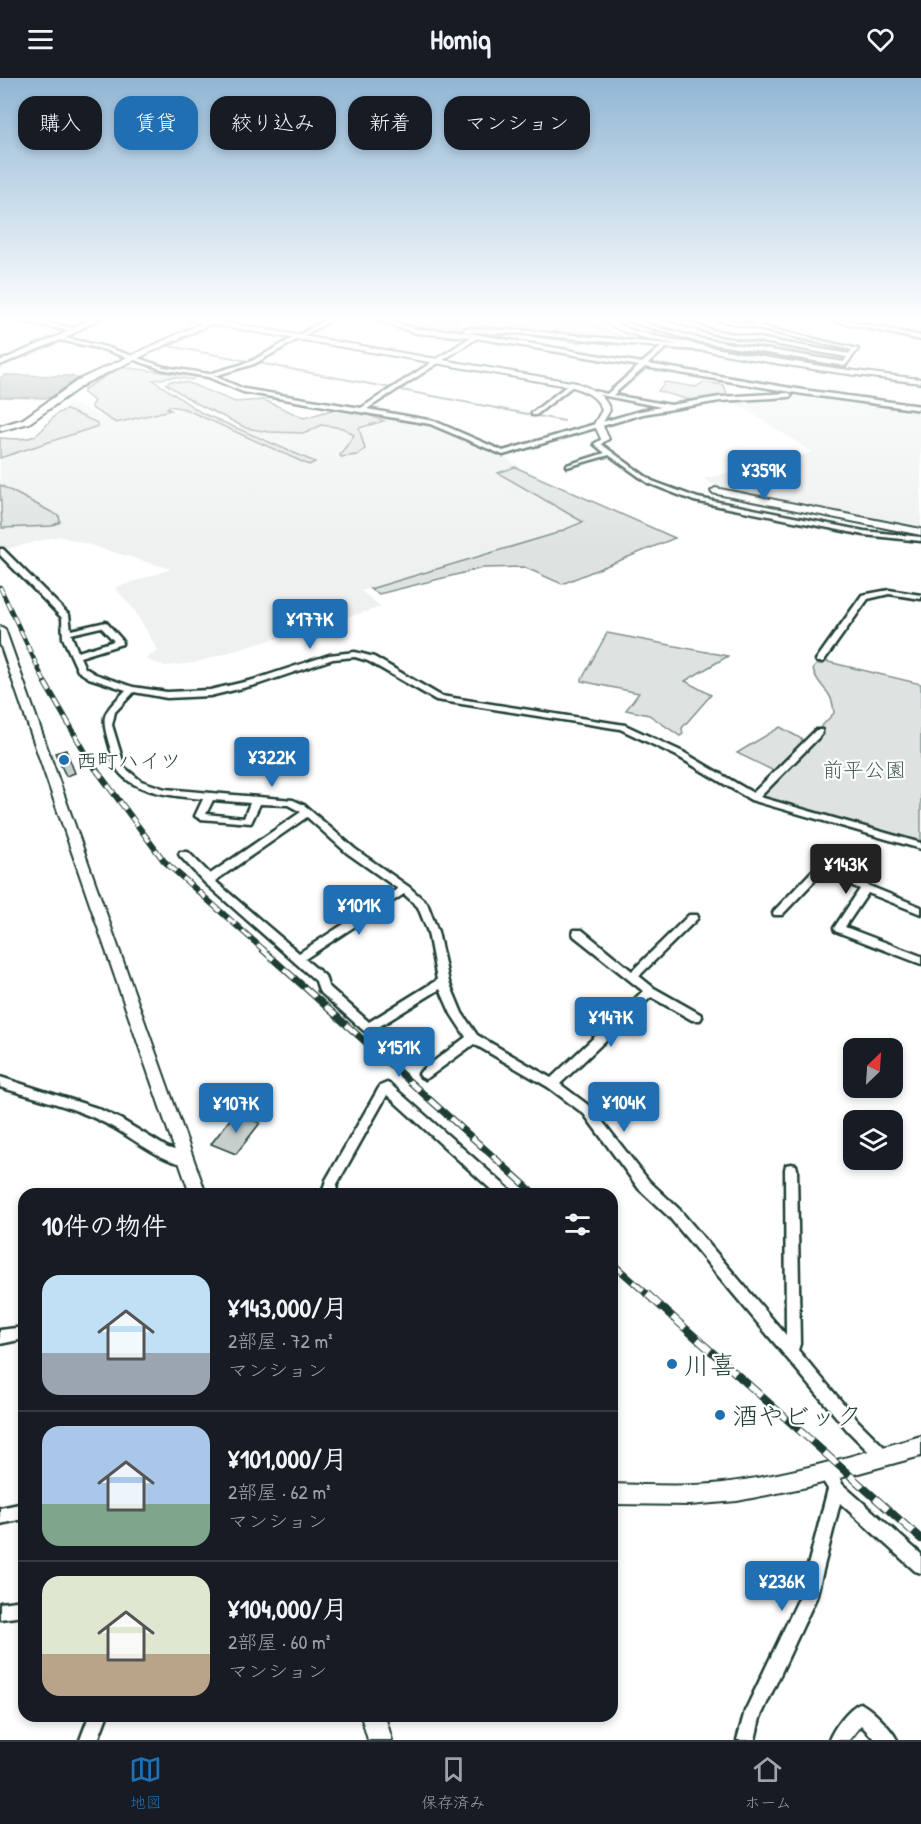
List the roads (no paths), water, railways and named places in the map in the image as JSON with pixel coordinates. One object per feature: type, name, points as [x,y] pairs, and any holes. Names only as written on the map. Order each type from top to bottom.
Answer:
[{"type":"street","points":[[0,429],[26,421],[62,395]]},
{"type":"street","points":[[270,395],[432,422],[503,453],[598,424],[670,407],[720,399],[780,395]]},
{"type":"street","points":[[362,410],[385,395]]},
{"type":"street","points":[[534,414],[559,395]]},
{"type":"street","points":[[596,395],[604,401],[606,410],[598,424]]},
{"type":"street","points":[[613,395],[670,407]]},
{"type":"street","points":[[793,395],[921,410]]},
{"type":"street","points":[[826,395],[921,410]]},
{"type":"street","points":[[598,424],[604,439],[597,444],[650,482],[696,500],[864,533],[921,539]]},
{"type":"street","points":[[568,466],[610,453]]},
{"type":"street","points":[[715,491],[921,532]]},
{"type":"street","points":[[0,551],[66,618],[66,633],[81,669],[92,676],[132,689],[167,695],[210,693],[256,682],[332,657],[355,654],[371,659],[439,698],[622,727],[680,754],[754,798],[921,846]]},
{"type":"street","points":[[820,660],[865,597],[889,592],[921,597]]},
{"type":"street","points":[[66,633],[103,624],[119,642],[74,656]]},
{"type":"street","points":[[1,636],[196,1188]]},
{"type":"street","points":[[132,689],[111,711],[108,725],[121,769],[138,783],[155,789],[256,801],[290,802],[423,905],[434,933],[443,982],[457,1014],[474,1038],[552,1083],[588,1111],[644,1185],[674,1213],[853,1426],[883,1456]]},
{"type":"street","points":[[754,798],[819,732]]},
{"type":"street","points":[[209,796],[200,816],[248,820],[256,801]]},
{"type":"street","points":[[210,880],[214,875],[307,813]]},
{"type":"street","points":[[184,854],[321,980],[323,988],[368,1028],[443,982]]},
{"type":"street","points":[[778,913],[816,870],[921,910]]},
{"type":"street","points":[[866,888],[839,928],[921,960]]},
{"type":"street","points":[[298,959],[405,889]]},
{"type":"street","points":[[632,976],[693,917]]},
{"type":"street","points":[[578,933],[650,991],[696,1017]]},
{"type":"street","points":[[552,1083],[650,991]]},
{"type":"street","points":[[425,1074],[474,1038]]},
{"type":"street","points":[[0,1082],[105,1117],[146,1143],[170,1155],[186,1158]]},
{"type":"street","points":[[331,1188],[378,1098],[387,1088],[498,1188]]},
{"type":"street","points":[[790,1351],[794,1344],[791,1169]]},
{"type":"street","points":[[0,1337],[18,1334]]},
{"type":"street","points":[[618,1494],[662,1495],[734,1491],[831,1481],[883,1456],[921,1446]]},
{"type":"street","points":[[831,1481],[921,1565]]},
{"type":"street","points":[[746,1740],[751,1717],[808,1598],[831,1481]]},
{"type":"street","points":[[0,1516],[18,1512]]},
{"type":"street","points":[[0,1611],[18,1609]]},
{"type":"street","points":[[838,1740],[860,1712],[888,1740]]},
{"type":"street","points":[[89,1740],[96,1722]]},
{"type":"street","points":[[375,1722],[380,1740]]},
{"type":"waterway","points":[[425,395],[564,421]]},
{"type":"railway","points":[[0,587],[45,684]]},
{"type":"railway","points":[[45,684],[92,764],[164,861],[265,951]]},
{"type":"railway","points":[[263,950],[528,1188]]},
{"type":"railway","points":[[618,1268],[649,1296]]},
{"type":"railway","points":[[647,1294],[921,1539]]},
{"type":"place","name":"西町ハイツ","points":[[64,760]]},
{"type":"place","name":"川喜","points":[[672,1364]]},
{"type":"place","name":"酒やビック","points":[[720,1415]]},
{"type":"park label","name":"前平公園","points":[[864,769]]}]
